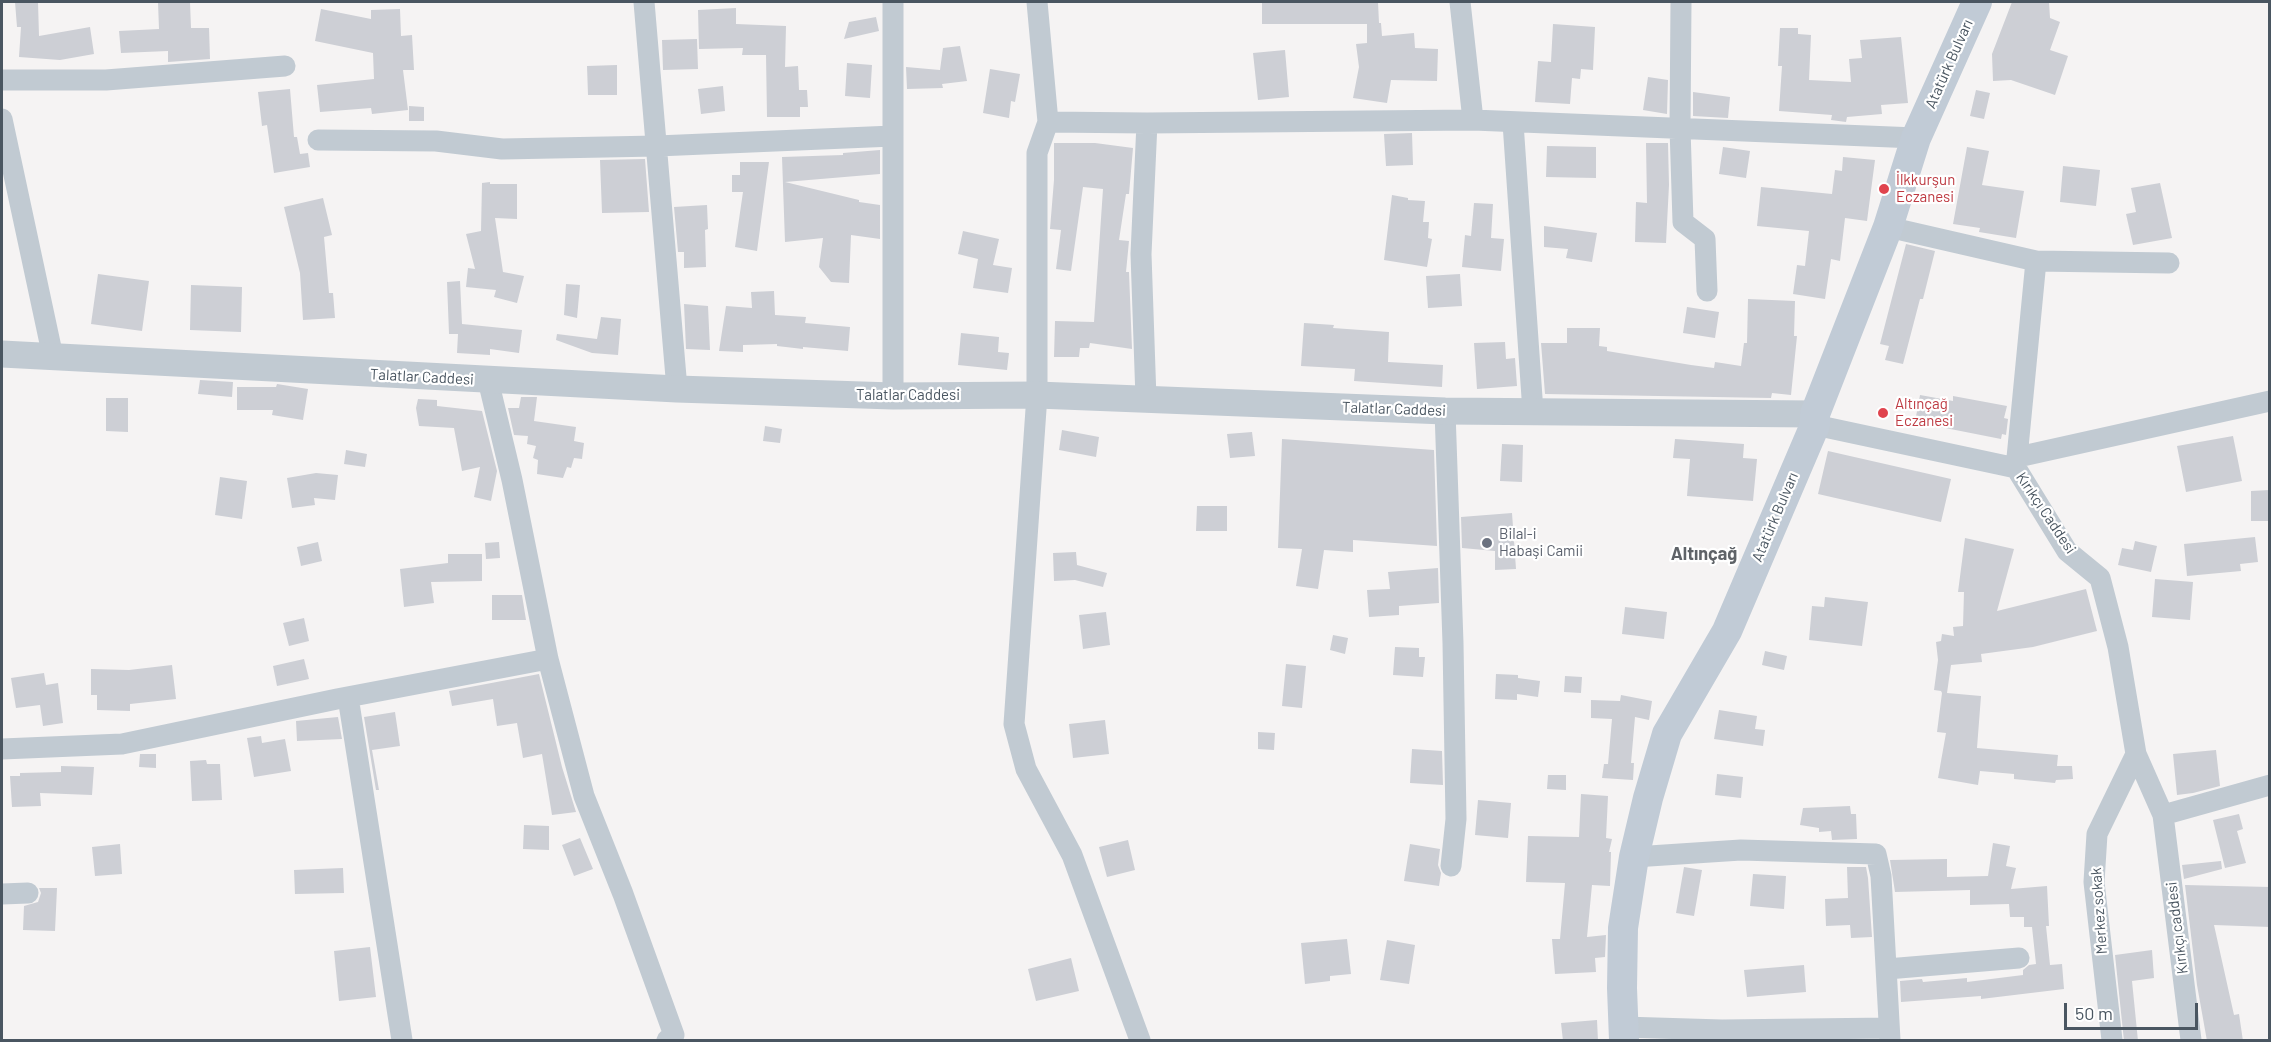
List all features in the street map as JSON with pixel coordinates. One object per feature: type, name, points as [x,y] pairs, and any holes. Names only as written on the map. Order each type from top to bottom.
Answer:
[{"type":"main road","name":"Atatürk Bulvarı","points":[[1624,1034],[1623,928],[1634,857],[1667,734],[1727,631],[1815,419],[1888,227],[1916,138],[1977,2]]},
{"type":"street","points":[[644,2],[677,389]]},
{"type":"street","points":[[893,2],[893,396]]},
{"type":"street","points":[[1037,2],[1048,122],[1037,153],[1037,395],[1014,724],[1026,769],[1072,855],[1140,1041]]},
{"type":"street","points":[[1460,2],[1473,120]]},
{"type":"street","points":[[1681,2],[1680,128],[1683,222],[1705,239],[1707,291]]},
{"type":"street","points":[[2,80],[106,80],[285,66]]},
{"type":"street","points":[[2,119],[54,357]]},
{"type":"street","points":[[1048,122],[1473,120],[1916,138]]},
{"type":"street","points":[[1146,399],[1141,254],[1147,123]]},
{"type":"street","points":[[1513,123],[1533,412]]},
{"type":"street","points":[[318,140],[436,141],[502,148],[657,146],[893,136]]},
{"type":"street","points":[[1888,227],[2036,261],[2169,263]]},
{"type":"street","points":[[2036,261],[2017,463],[2270,401]]},
{"type":"street","name":"Talatlar Caddesi","points":[[2,354],[677,389],[893,396],[1037,395],[1445,411],[1815,419]]},
{"type":"street","points":[[488,380],[512,480],[548,659],[584,796],[623,894],[674,1035],[667,1041]]},
{"type":"street","points":[[1445,411],[1455,760],[1455,819],[1451,866]]},
{"type":"street","name":"Kırıkçı Caddesi","points":[[1815,419],[2017,463],[2067,551],[2100,578],[2118,647],[2136,754],[2163,815]]},
{"type":"street","points":[[2,749],[122,744],[348,697],[548,659]]},
{"type":"street","points":[[348,697],[402,1041]]},
{"type":"street","name":"Merkez sokak","points":[[2112,1041],[2094,882],[2097,834],[2136,754]]},
{"type":"street","points":[[2163,815],[2270,785]]},
{"type":"street","name":"Kırıkçı caddesi","points":[[2163,815],[2191,1041]]},
{"type":"street","points":[[1624,1034],[1722,1030],[1890,1034],[1881,876],[1876,854],[1741,850],[1634,857]]},
{"type":"street","points":[[2,894],[28,893]]},
{"type":"street","points":[[1887,969],[2019,958]]},
{"type":"building","points":[[15,2],[38,2],[39,36],[90,27],[94,54],[60,60],[19,57],[21,27],[17,27]]},
{"type":"building","points":[[158,2],[190,2],[191,28],[209,28],[210,59],[168,62],[168,51],[121,53],[119,31],[159,29]]},
{"type":"building","points":[[1262,2],[1378,2],[1382,36],[1414,33],[1415,48],[1438,49],[1437,81],[1391,80],[1387,103],[1353,98],[1359,67],[1356,44],[1367,43],[1367,24],[1262,24]]},
{"type":"building","points":[[2012,2],[2049,2],[2050,18],[2060,22],[2050,50],[2068,56],[2055,95],[2011,80],[1993,81],[1992,54]]},
{"type":"building","points":[[736,8],[736,24],[786,26],[785,67],[798,66],[799,90],[807,90],[808,107],[800,107],[800,117],[767,117],[766,55],[742,55],[743,48],[699,49],[698,10]]},
{"type":"building","points":[[321,9],[371,19],[371,10],[400,9],[401,36],[412,35],[414,70],[403,70],[408,110],[372,114],[371,108],[320,112],[317,85],[374,79],[373,53],[315,41]]},
{"type":"building","points":[[876,17],[879,31],[844,39],[849,22]]},
{"type":"building","points":[[1553,24],[1595,27],[1593,70],[1581,69],[1580,79],[1572,78],[1570,104],[1535,102],[1538,61],[1551,62]]},
{"type":"building","points":[[1780,28],[1798,28],[1798,34],[1811,35],[1809,80],[1851,82],[1849,59],[1862,58],[1860,40],[1901,37],[1908,103],[1881,105],[1882,114],[1847,117],[1846,122],[1831,120],[1832,115],[1779,111],[1782,66],[1778,66]]},
{"type":"building","points":[[697,39],[698,69],[663,70],[662,40]]},
{"type":"building","points":[[960,46],[967,81],[942,84],[943,88],[907,89],[906,67],[940,70],[943,48]]},
{"type":"building","points":[[1285,50],[1289,97],[1258,100],[1253,53]]},
{"type":"building","points":[[847,63],[872,65],[870,98],[845,96]]},
{"type":"building","points":[[617,65],[617,95],[588,95],[587,66]]},
{"type":"building","points":[[990,69],[1020,74],[1015,102],[1011,101],[1009,118],[983,113]]},
{"type":"building","points":[[1648,77],[1668,80],[1667,114],[1643,110]]},
{"type":"building","points":[[723,86],[725,111],[701,114],[698,89]]},
{"type":"building","points":[[290,89],[294,137],[297,137],[300,154],[308,153],[310,167],[274,173],[267,125],[262,126],[258,92]]},
{"type":"building","points":[[1976,90],[1990,93],[1984,119],[1970,116]]},
{"type":"building","points":[[1693,92],[1730,97],[1728,118],[1693,116]]},
{"type":"building","points":[[409,106],[424,107],[424,121],[409,121]]},
{"type":"building","points":[[1412,133],[1413,165],[1386,166],[1384,134]]},
{"type":"building","points":[[1054,143],[1095,143],[1133,148],[1129,194],[1126,194],[1119,240],[1129,241],[1126,272],[1129,272],[1132,349],[1090,343],[1089,348],[1080,348],[1079,357],[1054,357],[1055,321],[1094,322],[1103,189],[1083,187],[1071,271],[1056,269],[1061,230],[1050,229]]},
{"type":"building","points":[[1646,143],[1668,143],[1669,185],[1666,243],[1635,242],[1636,202],[1647,203]]},
{"type":"building","points":[[1547,146],[1596,147],[1596,178],[1546,177]]},
{"type":"building","points":[[1723,147],[1750,151],[1746,178],[1719,174]]},
{"type":"building","points":[[1967,147],[1989,151],[1982,185],[2024,191],[2016,238],[1979,232],[1980,228],[1953,224]]},
{"type":"building","points":[[880,150],[880,174],[785,182],[859,200],[859,202],[880,205],[880,239],[851,235],[849,283],[831,282],[819,267],[823,238],[785,242],[782,157],[843,155],[843,153]]},
{"type":"building","points":[[1843,157],[1875,160],[1867,221],[1845,218],[1840,261],[1831,259],[1825,299],[1793,294],[1797,265],[1805,266],[1809,231],[1757,226],[1761,187],[1832,194],[1835,170],[1842,171]]},
{"type":"building","points":[[645,159],[649,212],[602,213],[600,160]]},
{"type":"building","points":[[740,162],[769,162],[757,251],[735,247],[743,192],[732,192],[732,175],[740,175]]},
{"type":"building","points":[[2063,166],[2100,170],[2096,206],[2060,202]]},
{"type":"building","points":[[490,182],[490,184],[517,184],[517,219],[495,218],[503,272],[524,276],[517,303],[494,297],[496,290],[466,287],[468,268],[475,269],[466,234],[481,231],[482,183]]},
{"type":"building","points":[[2160,183],[2172,238],[2133,245],[2126,214],[2136,212],[2131,188]]},
{"type":"building","points":[[1392,195],[1408,198],[1408,200],[1425,201],[1423,222],[1429,222],[1428,238],[1432,239],[1427,267],[1384,260]]},
{"type":"building","points":[[323,198],[332,235],[324,237],[329,293],[333,293],[335,318],[303,320],[300,273],[284,207]]},
{"type":"building","points":[[1474,203],[1493,204],[1491,238],[1504,239],[1501,271],[1462,267],[1465,235],[1471,236]]},
{"type":"building","points":[[707,205],[706,267],[684,268],[684,252],[678,252],[674,207]]},
{"type":"building","points":[[1544,226],[1597,233],[1592,262],[1566,258],[1568,249],[1544,247]]},
{"type":"building","points":[[963,231],[999,239],[993,265],[1012,268],[1008,293],[973,288],[978,259],[958,254]]},
{"type":"building","points":[[1906,244],[1935,251],[1903,364],[1885,360],[1889,346],[1880,344]]},
{"type":"building","points":[[98,274],[149,281],[142,331],[91,324]]},
{"type":"building","points":[[1460,274],[1462,306],[1428,308],[1426,276]]},
{"type":"building","points":[[460,281],[462,324],[522,330],[519,353],[490,349],[490,355],[457,353],[458,334],[449,334],[447,282]]},
{"type":"building","points":[[566,284],[580,285],[577,318],[564,315]]},
{"type":"building","points":[[191,285],[242,287],[241,332],[190,330]]},
{"type":"building","points":[[774,291],[775,315],[806,317],[805,323],[850,327],[848,351],[803,347],[803,349],[777,346],[777,344],[743,345],[743,352],[719,351],[726,306],[752,308],[751,292]]},
{"type":"building","points":[[1748,299],[1795,301],[1794,336],[1797,336],[1791,395],[1772,393],[1771,398],[1545,394],[1541,343],[1567,343],[1567,328],[1600,328],[1599,346],[1607,347],[1607,351],[1714,368],[1715,362],[1741,366],[1744,343],[1747,343]]},
{"type":"building","points":[[684,304],[708,306],[710,350],[686,349]]},
{"type":"building","points":[[1687,307],[1719,312],[1715,338],[1683,333]]},
{"type":"building","points":[[601,317],[621,319],[618,355],[592,353],[556,340],[557,334],[597,339]]},
{"type":"building","points":[[1304,323],[1334,325],[1333,328],[1389,332],[1388,362],[1443,365],[1442,387],[1354,381],[1355,369],[1301,366]]},
{"type":"building","points":[[961,333],[999,337],[998,352],[1009,353],[1007,370],[958,365]]},
{"type":"building","points":[[1505,342],[1506,359],[1515,358],[1517,386],[1477,389],[1474,343]]},
{"type":"building","points":[[200,380],[233,382],[232,397],[198,394]]},
{"type":"building","points":[[277,384],[308,389],[303,420],[272,415],[273,410],[237,410],[237,387],[276,387]]},
{"type":"building","points":[[1920,395],[1953,401],[1953,396],[2007,406],[2004,418],[2008,419],[2006,435],[2002,434],[2001,439],[1915,422]]},
{"type":"building","points":[[521,397],[537,397],[534,421],[576,427],[574,441],[584,443],[582,459],[574,458],[571,468],[567,467],[563,478],[537,474],[538,460],[533,458],[536,446],[527,444],[528,436],[514,435],[508,408],[519,408]]},
{"type":"building","points":[[106,398],[128,398],[128,432],[106,431]]},
{"type":"building","points":[[418,399],[437,400],[437,406],[482,411],[497,471],[491,501],[474,497],[480,467],[462,471],[454,428],[419,426],[416,408]]},
{"type":"building","points":[[765,426],[782,429],[780,443],[763,441]]},
{"type":"building","points":[[1062,430],[1099,437],[1096,457],[1059,450]]},
{"type":"building","points":[[1252,432],[1255,456],[1230,458],[1227,434]]},
{"type":"building","points":[[2233,436],[2242,481],[2186,492],[2177,446]]},
{"type":"building","points":[[1282,439],[1434,450],[1437,546],[1353,540],[1353,552],[1324,550],[1318,589],[1296,586],[1302,549],[1278,548]]},
{"type":"building","points":[[1675,439],[1744,444],[1743,458],[1757,459],[1753,501],[1687,496],[1690,459],[1673,458]]},
{"type":"building","points":[[1502,444],[1523,445],[1522,482],[1500,481]]},
{"type":"building","points":[[346,450],[367,454],[365,467],[344,464]]},
{"type":"building","points":[[1828,451],[1951,479],[1941,522],[1818,494]]},
{"type":"building","points":[[316,473],[338,475],[335,500],[314,498],[315,505],[292,508],[287,478]]},
{"type":"building","points":[[220,477],[247,481],[242,519],[215,515]]},
{"type":"building","points":[[2270,490],[2270,521],[2251,521],[2251,491]]},
{"type":"building","points":[[1197,506],[1227,506],[1227,531],[1196,531]]},
{"type":"building","name":"Bilal-i Habaşi Camii","points":[[1512,513],[1516,569],[1495,570],[1495,551],[1462,548],[1461,517]]},
{"type":"building","points":[[2255,537],[2258,562],[2240,564],[2241,571],[2187,576],[2184,544]]},
{"type":"building","points":[[1965,538],[2014,549],[1997,611],[2086,589],[2097,631],[2033,647],[1981,654],[1982,662],[1951,665],[1947,693],[1981,696],[1977,748],[2058,755],[2057,766],[2072,766],[2073,779],[2056,780],[2055,783],[2014,779],[2014,774],[1980,771],[1978,785],[1938,778],[1946,733],[1937,732],[1942,693],[1934,690],[1938,660],[1936,642],[1941,641],[1942,634],[1954,636],[1953,627],[1963,626],[1964,592],[1958,592]]},
{"type":"building","points":[[2135,541],[2157,546],[2151,572],[2118,565],[2122,548],[2133,550]]},
{"type":"building","points":[[318,542],[322,561],[301,566],[297,547]]},
{"type":"building","points":[[499,542],[500,558],[486,559],[485,543]]},
{"type":"building","points":[[1076,552],[1077,565],[1107,573],[1103,587],[1075,580],[1054,581],[1053,553]]},
{"type":"building","points":[[448,554],[482,554],[482,581],[431,582],[434,603],[404,607],[400,569],[448,563]]},
{"type":"building","points":[[1438,568],[1439,603],[1399,606],[1399,615],[1369,617],[1367,590],[1390,589],[1388,572]]},
{"type":"building","points":[[2155,579],[2193,582],[2190,620],[2152,617]]},
{"type":"building","points":[[492,595],[522,595],[526,620],[492,620]]},
{"type":"building","points":[[1825,597],[1868,602],[1862,646],[1809,640],[1812,606],[1824,607]]},
{"type":"building","points":[[1625,607],[1667,612],[1664,639],[1622,634]]},
{"type":"building","points":[[1106,612],[1110,645],[1083,649],[1079,615]]},
{"type":"building","points":[[304,618],[309,641],[289,646],[283,623]]},
{"type":"building","points":[[1333,635],[1348,638],[1345,654],[1330,650]]},
{"type":"building","points":[[1395,647],[1419,648],[1419,657],[1425,657],[1423,677],[1393,675]]},
{"type":"building","points":[[1765,651],[1787,656],[1784,670],[1762,665]]},
{"type":"building","points":[[304,659],[309,679],[277,686],[273,666]]},
{"type":"building","points":[[1286,664],[1306,666],[1302,708],[1282,706]]},
{"type":"building","points":[[172,665],[176,699],[130,704],[130,711],[97,710],[97,695],[91,695],[91,669],[129,670]]},
{"type":"building","points":[[44,673],[46,685],[58,683],[63,723],[43,726],[40,705],[16,708],[11,678]]},
{"type":"building","points":[[539,674],[562,767],[576,812],[552,815],[542,754],[523,758],[517,723],[497,726],[493,699],[452,706],[449,691]]},
{"type":"building","points":[[1496,674],[1518,675],[1518,678],[1540,681],[1538,697],[1517,694],[1517,700],[1495,699]]},
{"type":"building","points":[[1565,676],[1582,677],[1581,693],[1564,692]]},
{"type":"building","points":[[1621,695],[1652,701],[1649,720],[1635,717],[1631,763],[1634,763],[1633,780],[1602,778],[1604,764],[1608,764],[1612,719],[1591,718],[1591,700],[1620,701]]},
{"type":"building","points":[[1719,710],[1757,716],[1755,729],[1765,730],[1763,746],[1714,739]]},
{"type":"building","points":[[395,712],[400,746],[372,750],[379,790],[376,790],[364,717]]},
{"type":"building","points":[[338,717],[342,739],[297,741],[296,721]]},
{"type":"building","points":[[1105,720],[1109,754],[1073,758],[1069,724]]},
{"type":"building","points":[[1258,732],[1275,733],[1274,750],[1258,749]]},
{"type":"building","points":[[261,736],[262,743],[285,739],[291,771],[254,777],[247,738]]},
{"type":"building","points":[[1412,749],[1442,751],[1443,785],[1410,783]]},
{"type":"building","points":[[2216,750],[2220,786],[2177,795],[2173,754]]},
{"type":"building","points":[[140,754],[156,754],[156,768],[139,767]]},
{"type":"building","points":[[206,760],[207,764],[220,764],[222,800],[192,801],[190,761]]},
{"type":"building","points":[[61,766],[94,767],[92,795],[40,793],[41,806],[12,807],[10,776],[20,776],[20,773],[61,772]]},
{"type":"building","points":[[1717,774],[1743,777],[1741,798],[1715,795]]},
{"type":"building","points":[[1548,775],[1566,775],[1566,790],[1547,789]]},
{"type":"building","points":[[1581,794],[1608,796],[1606,838],[1612,839],[1609,852],[1611,852],[1610,886],[1592,885],[1587,937],[1606,935],[1605,957],[1595,958],[1596,972],[1555,974],[1552,939],[1560,939],[1565,883],[1526,882],[1528,836],[1579,837]]},
{"type":"building","points":[[1478,800],[1511,803],[1508,838],[1475,835]]},
{"type":"building","points":[[1850,806],[1851,814],[1856,814],[1857,839],[1832,840],[1831,831],[1819,832],[1819,828],[1800,825],[1803,808]]},
{"type":"building","points":[[2239,814],[2243,829],[2237,831],[2246,863],[2225,868],[2213,820]]},
{"type":"building","points":[[524,825],[549,826],[549,850],[523,849]]},
{"type":"building","points":[[580,838],[593,869],[574,876],[562,845]]},
{"type":"building","points":[[1128,840],[1135,870],[1107,877],[1099,847]]},
{"type":"building","points":[[1993,843],[2010,846],[2006,866],[2016,868],[2011,889],[2047,886],[2049,926],[2046,926],[2050,965],[2062,964],[2064,989],[1981,999],[1981,996],[1901,1002],[1900,981],[1922,979],[1923,982],[1967,978],[1967,982],[2023,975],[2023,970],[2029,965],[2036,964],[2032,927],[2024,927],[2024,917],[2010,917],[2009,904],[1970,905],[1970,890],[1895,892],[1890,860],[1947,859],[1947,877],[1988,876]]},
{"type":"building","points":[[120,844],[122,874],[95,876],[92,847]]},
{"type":"building","points":[[1410,844],[1440,849],[1439,886],[1404,881]]},
{"type":"building","points":[[2221,861],[2222,869],[2184,879],[2182,865]]},
{"type":"building","points":[[1684,867],[1702,870],[1694,916],[1676,913]]},
{"type":"building","points":[[1847,867],[1866,867],[1872,937],[1851,938],[1850,925],[1826,926],[1825,899],[1848,898]]},
{"type":"building","points":[[343,868],[344,893],[295,894],[294,870]]},
{"type":"building","points":[[1753,874],[1786,876],[1784,909],[1750,906]]},
{"type":"building","points":[[2185,885],[2270,887],[2270,927],[2214,925],[2234,1015],[2239,1014],[2243,1041],[2207,1041],[2197,985]]},
{"type":"building","points":[[39,888],[57,888],[55,931],[23,930],[24,906],[38,902],[41,893]]},
{"type":"building","points":[[1347,939],[1351,974],[1330,976],[1330,981],[1305,984],[1301,943]]},
{"type":"building","points":[[1387,940],[1415,945],[1409,984],[1380,980]]},
{"type":"building","points":[[370,947],[376,997],[339,1001],[334,951]]},
{"type":"building","points":[[2152,950],[2154,978],[2132,981],[2138,1041],[2124,1041],[2115,955]]},
{"type":"building","points":[[1071,958],[1079,991],[1036,1001],[1028,969]]},
{"type":"building","points":[[1804,965],[1806,992],[1747,997],[1744,970]]},
{"type":"building","points":[[1597,1020],[1598,1041],[1563,1041],[1561,1023]]},
{"type":"place","name":"İlkkurşun Eczanesi","points":[[1884,189]]},
{"type":"place","name":"Altınçağ Eczanesi","points":[[1883,413]]},
{"type":"place","name":"Bilal-i Habaşi Camii","points":[[1487,543]]},
{"type":"district","name":"Altınçağ","points":[[1704,554]]}]
